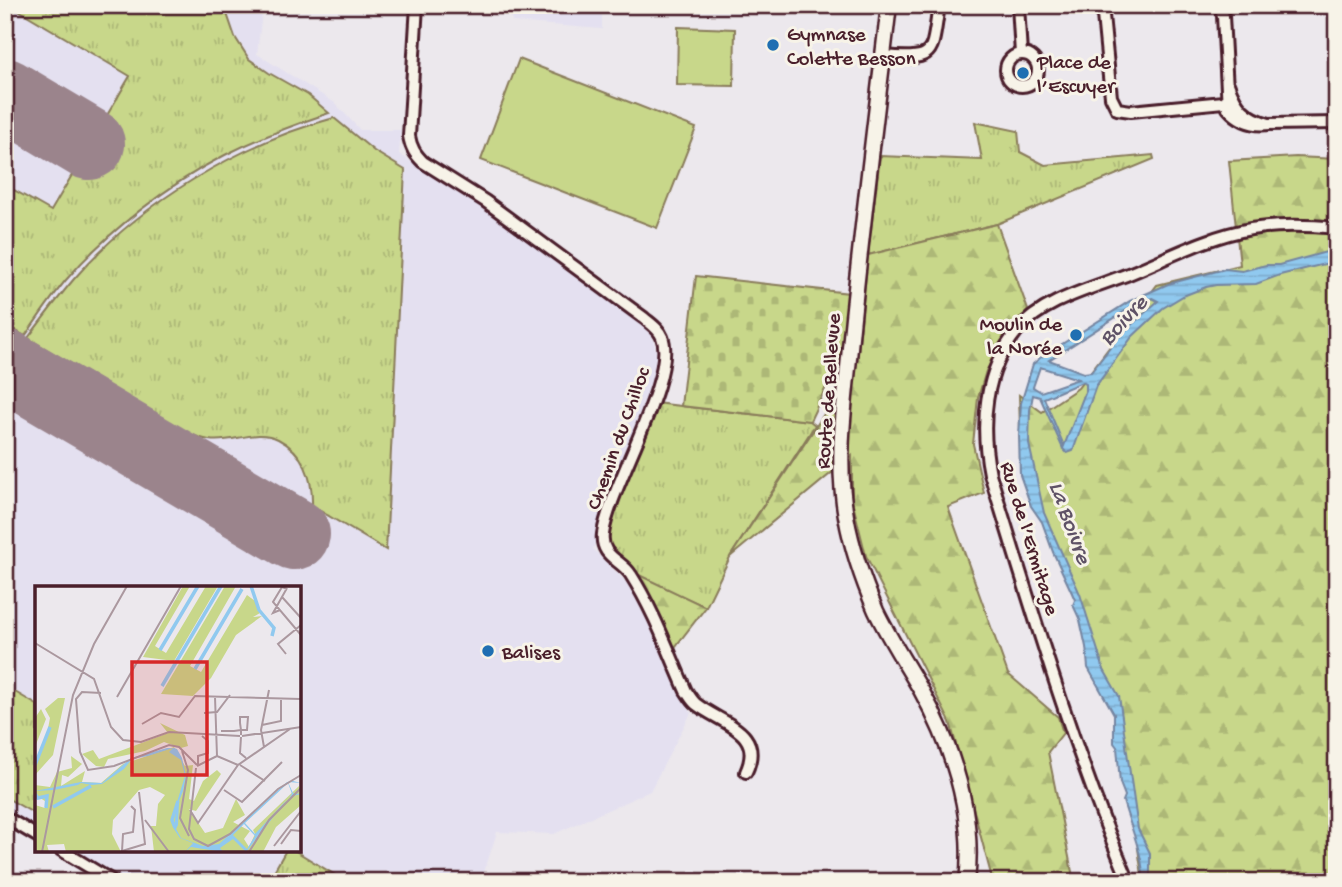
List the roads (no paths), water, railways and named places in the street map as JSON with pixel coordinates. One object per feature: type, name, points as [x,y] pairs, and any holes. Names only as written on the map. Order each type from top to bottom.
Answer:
[{"type":"street","name":"Chemin du Chilloc","points":[[417,5],[410,145],[415,155],[485,201],[644,318],[657,328],[662,336],[666,362],[611,510],[603,534],[603,548],[629,572],[642,594],[686,691],[695,704],[740,732],[748,741],[752,760],[746,772]]},
{"type":"street","name":"Route de Bellevue","points":[[889,5],[844,408],[842,482],[846,514],[862,577],[878,614],[944,734],[960,782],[968,828],[967,882]]},
{"type":"street","points":[[882,55],[914,58],[927,53],[933,41],[939,5]]},
{"type":"street","points":[[1018,5],[1021,54]]},
{"type":"street","points":[[1102,5],[1111,97],[1117,109],[1124,112],[1231,102]]},
{"type":"street","points":[[1220,5],[1227,84],[1234,115],[1250,123],[1337,123]]},
{"type":"street","name":"Rue de l’Ermitage","points":[[1129,882],[1110,837],[1068,716],[989,474],[985,453],[985,419],[987,395],[994,371],[1018,330],[1046,308],[1085,291],[1220,236],[1284,225],[1337,228]]},
{"type":"street","points":[[5,817],[35,835]]},
{"type":"street","points":[[64,852],[114,882]]},
{"type":"water","points":[[1337,249],[1337,261],[1280,275],[1256,284],[1206,287],[1163,308],[1132,337],[1096,386],[1073,451],[1067,453],[1063,449],[1040,397],[1033,395],[1029,444],[1044,513],[1080,594],[1104,670],[1119,696],[1138,829],[1150,853],[1150,882],[1142,882],[1140,853],[1120,783],[1117,747],[1114,743],[1114,714],[1088,668],[1080,620],[1073,605],[1075,600],[1042,522],[1031,506],[1020,475],[1021,403],[1033,364],[1130,301],[1168,284],[1225,269],[1242,271],[1279,265]],"holes":[[[1152,298],[1158,301],[1120,335],[1091,372],[1084,373],[1049,360],[1135,305]],[[1040,367],[1078,379],[1041,392],[1033,387]],[[1082,382],[1086,384],[1064,446],[1044,398]]]},
{"type":"place","name":"Gymnase Colette Besson","points":[[773,45]]},
{"type":"place","name":"Place de l’Escuyer","points":[[1023,73]]},
{"type":"place","name":"Moulin de la Norée","points":[[1076,335]]},
{"type":"place","name":"Balises","points":[[488,651]]},
{"type":"water label","name":"Boivre","points":[[1122,319]]},
{"type":"water label","name":"La Boivre","points":[[1072,522]]}]
